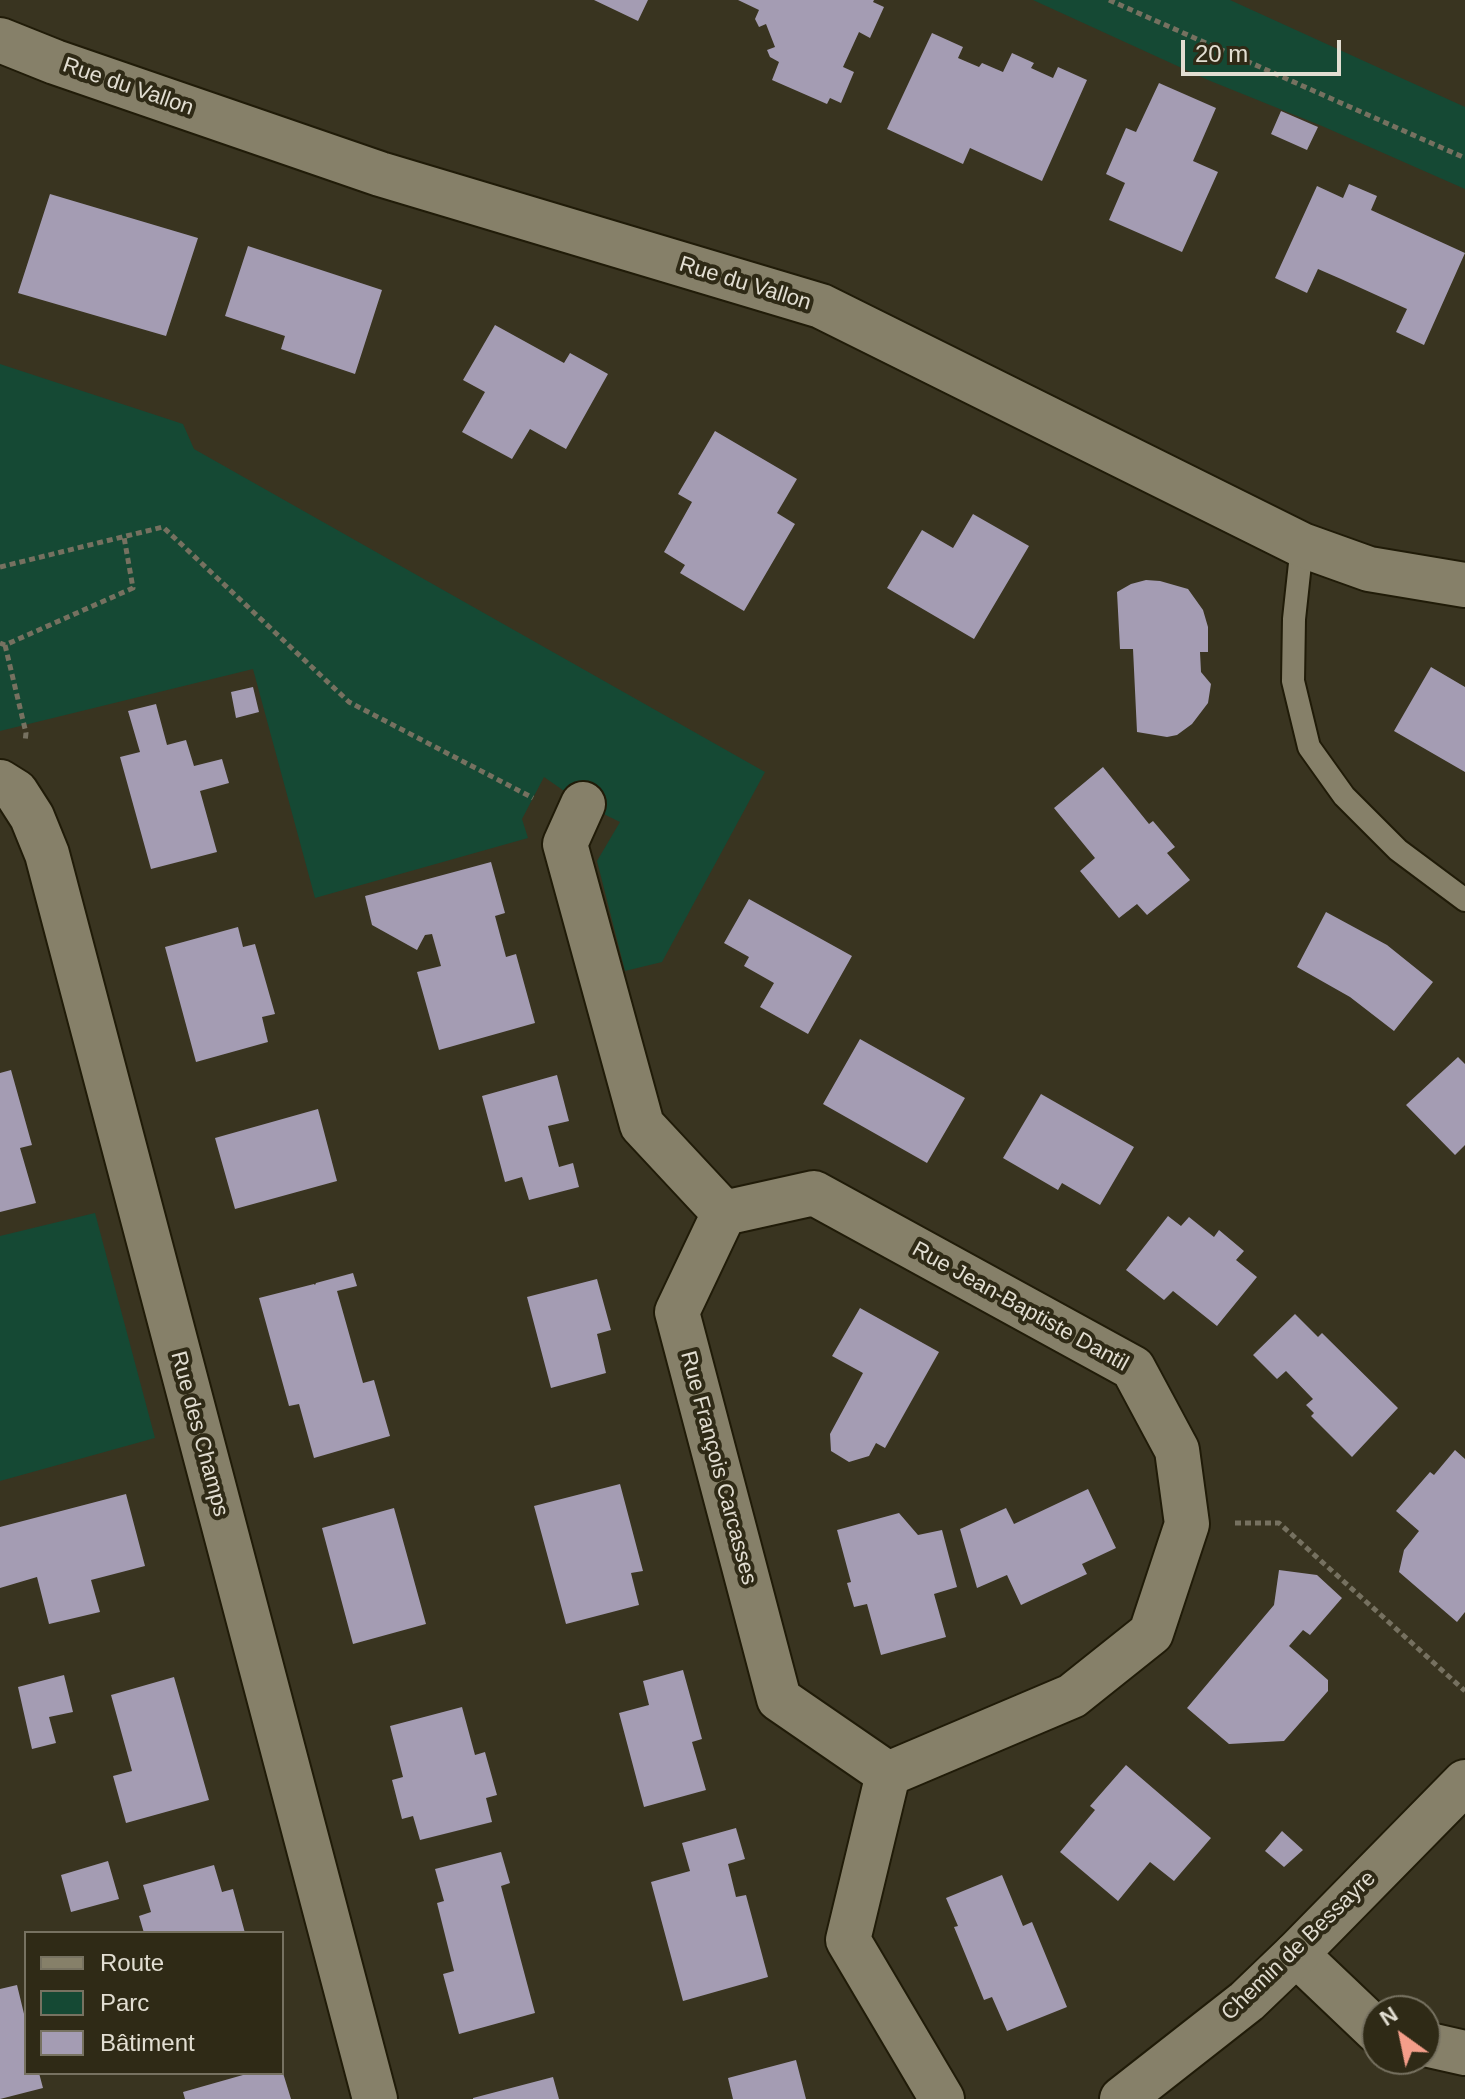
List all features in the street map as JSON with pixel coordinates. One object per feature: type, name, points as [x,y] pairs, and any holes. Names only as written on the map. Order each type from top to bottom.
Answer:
[{"type":"street","name":"Rue du Vallon","points":[[0,40],[55,62],[380,174],[821,306],[1302,545],[1369,569],[1465,585]]},
{"type":"street","name":"Rue des Champs","points":[[8,787],[32,817],[47,854],[375,2099]]},
{"type":"street","points":[[579,812],[565,844],[642,1125],[724,1213]]},
{"type":"street","name":"Rue Jean-Baptiste Dantil","points":[[724,1213],[814,1193],[1133,1368],[1177,1450],[1187,1524],[1151,1633],[1072,1696],[888,1774]]},
{"type":"street","name":"Rue François Carcasses","points":[[724,1213],[677,1312],[779,1699],[888,1774]]},
{"type":"street","points":[[888,1774],[848,1940],[942,2099]]},
{"type":"street","name":"Chemin de Bessayre","points":[[1122,2099],[1219,2024],[1296,1954],[1465,1782]]},
{"type":"street","points":[[1296,1954],[1361,2016]]},
{"type":"street","points":[[1441,2048],[1465,2053]]},
{"type":"lane","points":[[1302,545],[1294,619],[1293,681],[1309,747],[1344,796],[1398,850],[1465,900]]},
{"type":"path","points":[[1109,0],[1465,158]]},
{"type":"path","points":[[0,567],[163,527],[349,702],[579,812]]},
{"type":"path","points":[[8,787],[23,764],[26,733],[2,644],[133,588],[124,537]]},
{"type":"path","points":[[1187,1524],[1279,1523],[1465,1691]]},
{"type":"green space","points":[[1033,0],[1230,0],[1465,107],[1465,189],[1208,80]]},
{"type":"green space","points":[[0,364],[183,424],[194,449],[765,772],[662,962],[625,971],[597,861],[620,822],[583,804],[544,777],[522,819],[528,838],[315,898],[253,669],[0,731]]},
{"type":"green space","points":[[95,1213],[155,1438],[0,1481],[0,1236]]},
{"type":"building","points":[[594,0],[648,0],[638,21]]},
{"type":"building","points":[[738,0],[874,0],[884,7],[870,38],[859,32],[843,67],[854,72],[841,103],[830,98],[827,104],[772,80],[779,62],[770,57],[767,50],[775,47],[766,24],[759,27],[755,19],[759,10]]},
{"type":"building","points":[[932,33],[963,47],[958,58],[979,67],[982,63],[1003,72],[1012,53],[1034,63],[1031,68],[1053,78],[1058,67],[1087,80],[1042,181],[970,148],[963,164],[887,129]]},
{"type":"building","points":[[1159,83],[1216,108],[1193,161],[1218,172],[1182,252],[1109,220],[1125,183],[1106,174],[1126,128],[1136,132]]},
{"type":"building","points":[[1281,111],[1318,127],[1307,150],[1271,134]]},
{"type":"building","points":[[1349,184],[1377,196],[1371,210],[1465,253],[1424,345],[1396,332],[1407,309],[1341,279],[1318,269],[1307,293],[1275,278],[1317,186],[1343,198]]},
{"type":"building","points":[[50,194],[198,238],[166,336],[18,293]]},
{"type":"building","points":[[248,246],[382,290],[355,374],[281,349],[285,336],[225,316]]},
{"type":"building","points":[[495,325],[564,363],[570,353],[608,374],[566,449],[530,429],[512,459],[462,432],[485,392],[463,380]]},
{"type":"building","points":[[715,431],[797,479],[777,513],[795,524],[744,611],[680,573],[685,565],[664,552],[692,502],[678,494]]},
{"type":"building","points":[[973,514],[1029,546],[974,639],[887,588],[922,530],[953,548]]},
{"type":"building","points":[[1146,580],[1188,589],[1203,610],[1208,627],[1208,652],[1200,652],[1201,672],[1211,684],[1208,703],[1192,724],[1177,735],[1167,737],[1137,732],[1133,649],[1120,649],[1117,592]]},
{"type":"building","points":[[1431,667],[1465,687],[1465,772],[1394,731]]},
{"type":"building","points":[[253,687],[259,712],[236,718],[231,692]]},
{"type":"building","points":[[156,704],[167,745],[186,740],[194,766],[222,759],[229,783],[200,791],[217,852],[151,869],[120,757],[140,752],[128,711]]},
{"type":"building","points":[[1103,767],[1149,824],[1153,821],[1175,847],[1167,853],[1190,880],[1147,915],[1137,904],[1119,918],[1080,871],[1095,858],[1054,808]]},
{"type":"building","points":[[491,862],[505,913],[495,916],[506,957],[516,954],[535,1023],[439,1050],[417,972],[441,966],[432,934],[425,935],[417,950],[372,925],[365,896]]},
{"type":"building","points":[[749,899],[852,956],[808,1034],[760,1007],[774,983],[744,966],[749,957],[724,943]]},
{"type":"building","points":[[1326,912],[1387,945],[1433,982],[1394,1031],[1350,997],[1297,967]]},
{"type":"building","points":[[238,927],[243,947],[255,944],[275,1014],[262,1017],[268,1042],[196,1062],[165,947]]},
{"type":"building","points":[[860,1039],[965,1098],[927,1163],[823,1104]]},
{"type":"building","points":[[1458,1057],[1465,1064],[1465,1145],[1455,1155],[1406,1105]]},
{"type":"building","points":[[11,1070],[32,1145],[20,1148],[36,1203],[0,1212],[0,1073]]},
{"type":"building","points":[[557,1075],[569,1121],[548,1126],[559,1167],[573,1163],[579,1187],[529,1200],[522,1177],[505,1182],[482,1096]]},
{"type":"building","points":[[1041,1094],[1134,1147],[1100,1205],[1062,1183],[1058,1190],[1003,1158]]},
{"type":"building","points":[[318,1109],[337,1181],[235,1209],[215,1138]]},
{"type":"building","points":[[1168,1216],[1181,1226],[1189,1217],[1214,1237],[1219,1230],[1244,1251],[1236,1260],[1257,1277],[1217,1326],[1173,1291],[1164,1300],[1126,1270]]},
{"type":"building","points":[[353,1273],[357,1286],[337,1291],[363,1383],[374,1380],[390,1436],[314,1458],[299,1404],[289,1406],[259,1298]]},
{"type":"building","points":[[597,1279],[611,1330],[597,1334],[606,1373],[551,1388],[527,1297]]},
{"type":"building","points":[[860,1308],[939,1352],[885,1448],[876,1443],[869,1456],[849,1462],[831,1451],[830,1434],[863,1373],[832,1356]]},
{"type":"building","points":[[1295,1314],[1318,1337],[1322,1333],[1398,1408],[1352,1457],[1311,1416],[1314,1413],[1306,1405],[1313,1399],[1286,1371],[1277,1379],[1253,1355]]},
{"type":"building","points":[[1455,1450],[1465,1459],[1465,1612],[1457,1622],[1399,1572],[1404,1550],[1419,1531],[1396,1511],[1430,1472],[1434,1475]]},
{"type":"building","points":[[620,1484],[643,1571],[631,1573],[639,1605],[566,1624],[534,1506]]},
{"type":"building","points":[[1088,1489],[1116,1548],[1082,1564],[1087,1574],[1021,1605],[1007,1575],[977,1588],[960,1529],[1006,1508],[1014,1524]]},
{"type":"building","points":[[126,1494],[145,1566],[91,1580],[100,1612],[49,1624],[37,1577],[0,1588],[0,1527]]},
{"type":"building","points":[[394,1508],[426,1624],[353,1644],[322,1528]]},
{"type":"building","points":[[899,1513],[918,1535],[942,1530],[957,1587],[934,1594],[946,1637],[881,1655],[867,1604],[854,1607],[847,1583],[851,1582],[837,1530]]},
{"type":"building","points":[[1279,1570],[1317,1575],[1342,1598],[1310,1635],[1303,1630],[1289,1646],[1328,1680],[1328,1691],[1284,1741],[1229,1744],[1187,1708],[1274,1605]]},
{"type":"building","points":[[683,1670],[702,1739],[692,1742],[706,1790],[644,1807],[619,1713],[649,1705],[643,1681]]},
{"type":"building","points":[[64,1675],[73,1712],[49,1717],[56,1743],[32,1749],[18,1687]]},
{"type":"building","points":[[174,1677],[209,1800],[126,1823],[113,1776],[132,1771],[111,1695]]},
{"type":"building","points":[[462,1707],[475,1755],[485,1752],[497,1795],[486,1798],[492,1822],[420,1840],[413,1816],[402,1819],[392,1780],[403,1777],[390,1726]]},
{"type":"building","points":[[1126,1765],[1211,1838],[1174,1881],[1150,1862],[1118,1901],[1060,1852],[1095,1810],[1090,1806]]},
{"type":"building","points":[[736,1828],[745,1859],[728,1864],[736,1897],[746,1895],[768,1977],[683,2001],[651,1882],[690,1871],[682,1843]]},
{"type":"building","points":[[1282,1831],[1303,1850],[1284,1867],[1265,1851]]},
{"type":"building","points":[[501,1852],[510,1883],[501,1886],[535,2013],[459,2034],[443,1974],[454,1971],[437,1903],[444,1901],[435,1869]]},
{"type":"building","points":[[108,1861],[119,1899],[71,1912],[61,1875]]},
{"type":"building","points":[[214,1865],[222,1892],[233,1889],[244,1931],[143,1931],[139,1916],[151,1912],[143,1885]]},
{"type":"building","points":[[1002,1875],[1023,1926],[1032,1922],[1067,2007],[1007,2031],[992,1997],[984,2000],[954,1927],[958,1926],[946,1898]]},
{"type":"building","points":[[17,1985],[24,2014],[24,2075],[40,2075],[43,2088],[0,2099],[0,1989]]},
{"type":"building","points":[[796,2060],[806,2099],[733,2099],[728,2078]]},
{"type":"building","points":[[243,2075],[284,2075],[291,2099],[185,2099],[183,2092]]},
{"type":"building","points":[[553,2077],[559,2099],[473,2099],[473,2098]]}]
